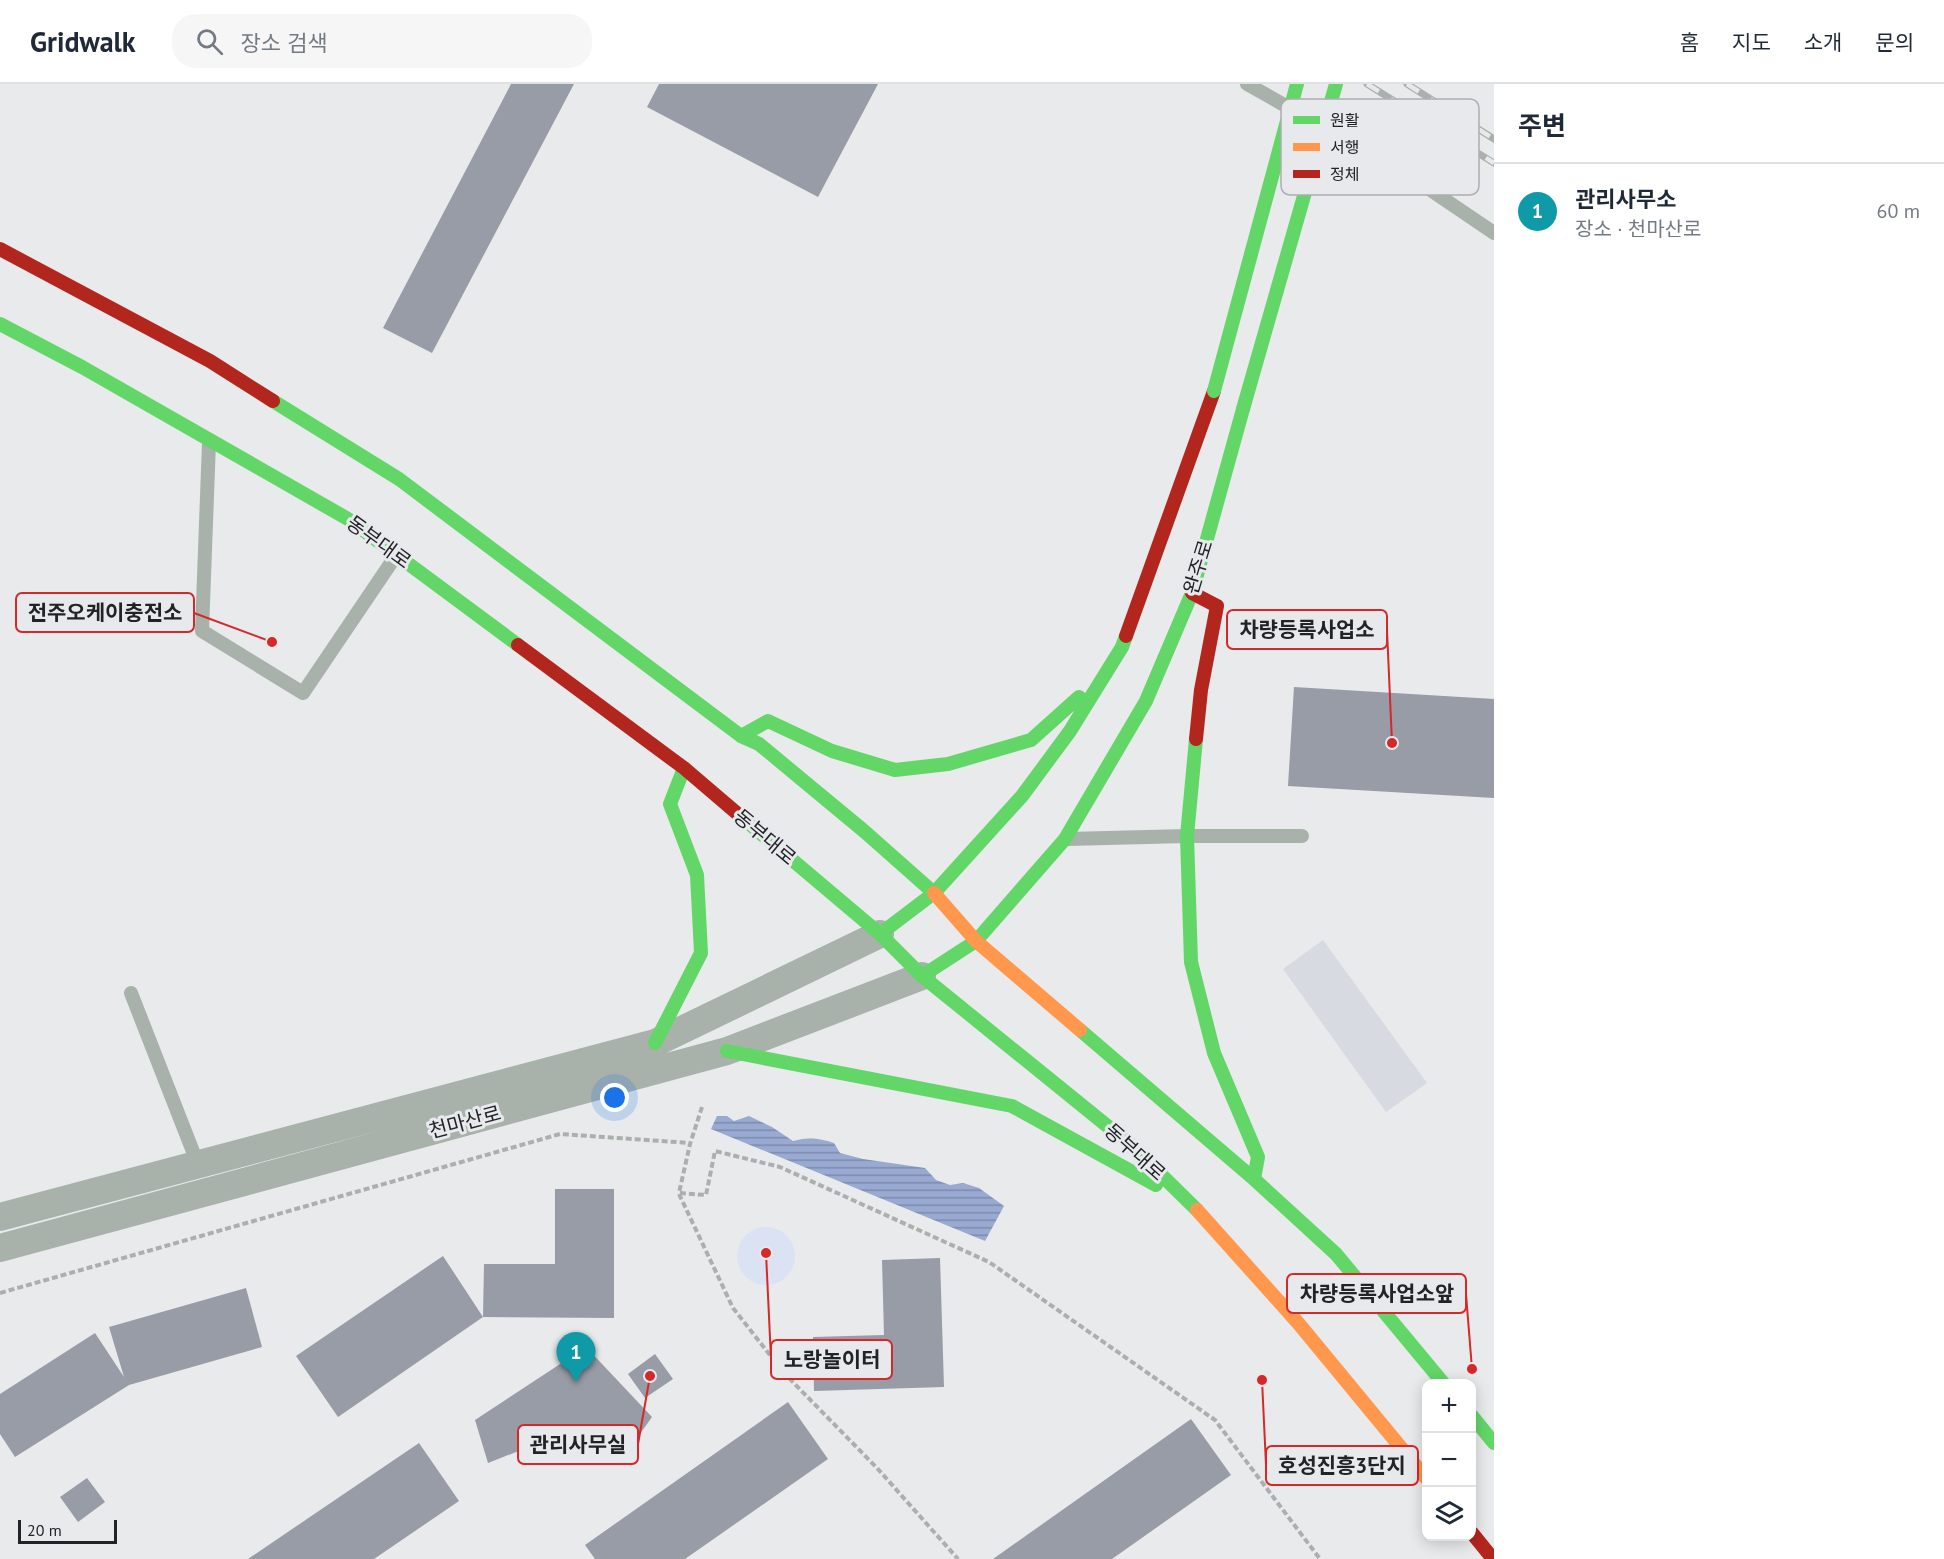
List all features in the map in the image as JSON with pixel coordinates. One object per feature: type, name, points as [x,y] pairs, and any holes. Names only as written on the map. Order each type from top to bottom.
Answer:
[{"type":"main road","points":[[1293,99],[1297,84]]},
{"type":"main road","name":"완주로","points":[[1332,99],[1336,84]]},
{"type":"main road","points":[[880,934],[934,893],[1022,796],[1063,743],[1122,646],[1214,391],[1281,143]]},
{"type":"main road","name":"완주로","points":[[922,976],[976,941],[1065,839],[1146,701],[1192,593],[1304,195]]},
{"type":"main road","points":[[0,249],[210,361],[399,479],[741,736],[759,744],[864,831],[934,893],[976,941],[1254,1179],[1336,1254],[1441,1379]]},
{"type":"main road","name":"동부대로","points":[[0,324],[82,367],[348,519],[684,768],[880,934],[922,976],[1132,1146],[1191,1204],[1299,1323],[1422,1473]]},
{"type":"main road","points":[[1192,593],[1217,606],[1201,690],[1187,836],[1191,962],[1214,1053],[1258,1157],[1254,1179]]},
{"type":"main road","points":[[741,736],[768,721],[832,751],[895,770],[948,764],[1031,740],[1107,671]]},
{"type":"main road","points":[[656,1043],[701,952],[697,875],[670,804],[684,768]]},
{"type":"main road","points":[[727,1051],[1012,1106],[1191,1204]]},
{"type":"main road","points":[[1476,1421],[1494,1443]]},
{"type":"main road","points":[[1476,1538],[1493,1559]]},
{"type":"street","name":"천마산로","points":[[0,1217],[656,1043],[880,934]]},
{"type":"street","name":"천마산로","points":[[0,1248],[727,1051],[922,976]]},
{"type":"lane","points":[[1247,84],[1281,103]]},
{"type":"lane","points":[[1438,195],[1494,233]]},
{"type":"lane","points":[[209,440],[202,631],[222,644],[303,693],[397,554]]},
{"type":"lane","points":[[1065,839],[1302,836]]},
{"type":"lane","points":[[131,993],[209,1191]]},
{"type":"path","points":[[702,1107],[690,1143],[679,1193],[734,1308],[784,1373],[877,1468],[958,1559]]},
{"type":"path","points":[[0,1293],[560,1134],[690,1143]]},
{"type":"path","points":[[679,1193],[706,1195],[715,1151],[780,1167],[989,1262],[1215,1420],[1320,1559]]},
{"type":"shaded area","points":[[1323,940],[1427,1083],[1386,1112],[1283,969]]},
{"type":"shaded area","points":[[766,1227],[782,1232],[790,1240],[795,1256],[790,1272],[782,1280],[766,1285],[750,1280],[742,1272],[737,1256],[742,1240],[750,1232]]},
{"type":"water","points":[[717,1116],[727,1116],[734,1121],[749,1116],[793,1141],[823,1140],[834,1143],[840,1153],[863,1159],[925,1168],[936,1180],[950,1185],[963,1183],[979,1188],[1004,1206],[985,1241],[711,1129]]},
{"type":"building","points":[[511,84],[574,84],[432,353],[383,328]]},
{"type":"building","points":[[659,84],[878,84],[818,197],[647,107]]},
{"type":"building","points":[[1294,687],[1494,699],[1494,798],[1288,786]]},
{"type":"building","points":[[555,1189],[614,1189],[614,1318],[483,1317],[484,1264],[555,1264]]},
{"type":"building","points":[[443,1256],[483,1317],[338,1417],[296,1356]]},
{"type":"building","points":[[940,1258],[944,1387],[814,1391],[813,1337],[884,1335],[882,1260]]},
{"type":"building","points":[[246,1288],[262,1347],[129,1385],[15,1457],[0,1434],[0,1394],[95,1333],[124,1377],[109,1327]]},
{"type":"building","points":[[586,1347],[652,1417],[630,1448],[603,1427],[567,1432],[488,1463],[475,1420]]},
{"type":"building","points":[[655,1354],[673,1379],[645,1398],[628,1374]]},
{"type":"building","points":[[788,1402],[828,1459],[685,1559],[595,1559],[585,1545]]},
{"type":"building","points":[[1191,1419],[1231,1475],[1112,1559],[993,1559]]},
{"type":"building","points":[[419,1443],[459,1501],[374,1559],[248,1559]]},
{"type":"building","points":[[87,1478],[105,1502],[78,1522],[60,1497]]},
{"type":"railway","points":[[1367,84],[1391,99]]},
{"type":"railway","points":[[1407,84],[1431,99]]},
{"type":"railway","points":[[1479,130],[1494,139]]},
{"type":"railway","points":[[1479,154],[1494,163]]},
{"type":"traffic: fast","points":[[1293,99],[1297,84]]},
{"type":"traffic: fast","points":[[1332,99],[1336,84]]},
{"type":"traffic: fast","points":[[1214,391],[1281,143]]},
{"type":"traffic: fast","points":[[1243,409],[1304,195]]},
{"type":"traffic: fast","points":[[0,324],[82,367],[348,519],[518,645]]},
{"type":"traffic: fast","points":[[273,401],[399,479],[741,736],[759,744],[864,831],[934,893]]},
{"type":"traffic: fast","points":[[922,976],[976,941],[1065,839],[1146,701],[1192,593],[1243,409]]},
{"type":"traffic: fast","points":[[880,934],[934,893],[1022,796],[1070,731],[1122,647],[1126,636]]},
{"type":"traffic: fast","points":[[741,736],[768,721],[832,751],[895,770],[948,764],[1031,740],[1079,697]]},
{"type":"traffic: fast","points":[[1196,739],[1187,836],[1191,962],[1214,1053],[1258,1157],[1254,1179]]},
{"type":"traffic: fast","points":[[655,1043],[701,953],[697,875],[670,804],[684,768]]},
{"type":"traffic: fast","points":[[739,815],[880,934],[922,976],[1132,1146],[1197,1210]]},
{"type":"traffic: fast","points":[[1080,1030],[1254,1179],[1336,1254],[1440,1379]]},
{"type":"traffic: fast","points":[[727,1051],[1012,1106],[1156,1185]]},
{"type":"traffic: fast","points":[[1476,1421],[1494,1443]]},
{"type":"traffic: slow","points":[[934,893],[976,941],[1080,1030]]},
{"type":"traffic: slow","points":[[1197,1210],[1299,1324],[1422,1473]]},
{"type":"traffic: jam","points":[[0,249],[210,361],[273,401]]},
{"type":"traffic: jam","points":[[1126,636],[1214,391]]},
{"type":"traffic: jam","points":[[1192,593],[1217,606],[1201,690],[1196,739]]},
{"type":"traffic: jam","points":[[518,645],[684,768],[739,815]]},
{"type":"traffic: jam","points":[[1476,1538],[1493,1559]]},
{"type":"place","name":"전주오케이충전소","points":[[272,642]]},
{"type":"place","name":"차량등록사업소","points":[[1392,743]]},
{"type":"place","name":"노랑놀이터","points":[[766,1253]]},
{"type":"place","name":"차량등록사업소앞","points":[[1472,1369]]},
{"type":"place","name":"관리사무실","points":[[650,1376]]},
{"type":"place","name":"호성진흥3단지","points":[[1262,1380]]},
{"type":"place","name":"관리사무소","points":[[576,1382]]}]
